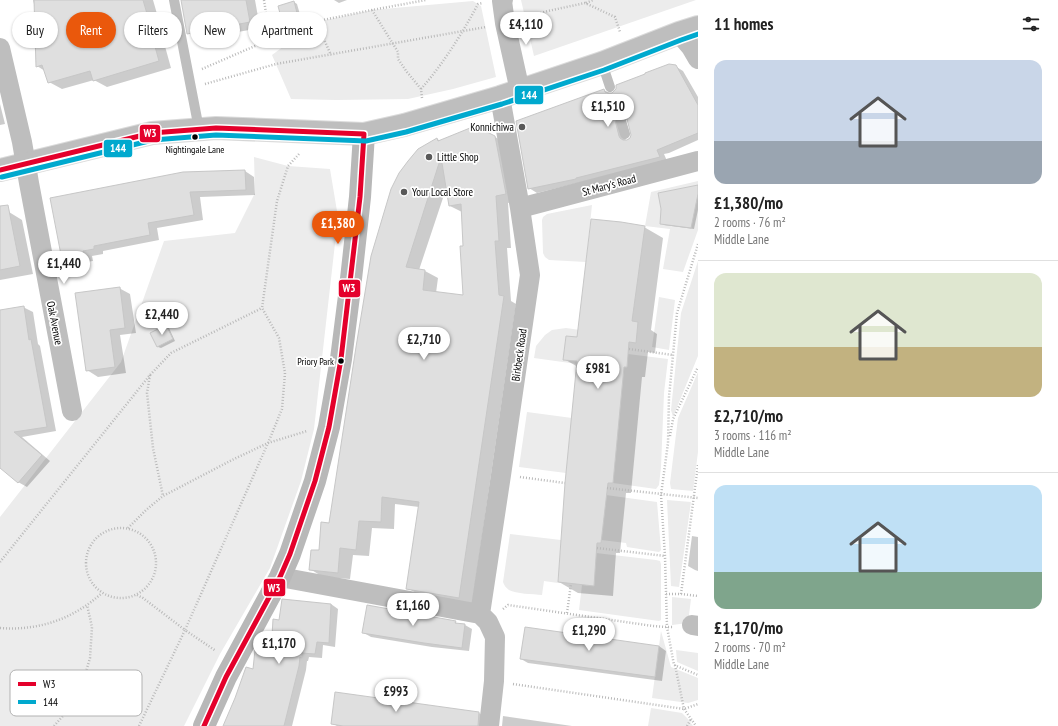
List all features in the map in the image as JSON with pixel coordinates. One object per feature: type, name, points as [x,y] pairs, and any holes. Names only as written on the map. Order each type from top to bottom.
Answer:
[{"type":"main road","points":[[0,170],[152,133],[216,128],[364,134],[404,125],[510,94],[602,63],[689,30]]},
{"type":"street","name":"Birkbeck Road","points":[[484,618],[495,520],[530,275],[520,208],[502,1]]},
{"type":"street","points":[[689,30],[691,47],[698,59]]},
{"type":"street","points":[[0,48],[26,164]]},
{"type":"street","points":[[204,726],[226,677],[280,577],[290,554],[315,481],[329,427],[341,359],[360,196],[364,134]]},
{"type":"street","name":"St Mary's Road","points":[[520,208],[698,161]]},
{"type":"street","name":"Oak Avenue","points":[[26,164],[72,411]]},
{"type":"street","points":[[280,577],[484,618],[495,637],[494,681],[489,726]]},
{"type":"lane","points":[[174,0],[199,129]]},
{"type":"lane","points":[[602,63],[610,87]]},
{"type":"lane","points":[[621,121],[625,134]]},
{"type":"path","points":[[264,0],[266,12]]},
{"type":"path","points":[[327,20],[426,0]]},
{"type":"path","points":[[191,88],[276,64],[505,23],[593,0]]},
{"type":"path","points":[[421,90],[463,31],[478,4],[502,1]]},
{"type":"path","points":[[585,3],[615,18],[620,32]]},
{"type":"path","points":[[372,10],[398,52],[398,59],[421,90],[422,102]]},
{"type":"path","points":[[327,46],[331,55]]},
{"type":"path","points":[[189,75],[251,48]]},
{"type":"path","points":[[139,726],[185,630],[282,409],[285,373],[279,338],[262,308],[277,201],[288,166],[318,133]]},
{"type":"path","points":[[668,443],[669,397],[677,313],[698,246]]},
{"type":"path","points":[[0,562],[150,375],[171,353],[262,308]]},
{"type":"path","points":[[629,349],[673,355]]},
{"type":"path","points":[[696,726],[684,709],[667,627],[665,556],[661,495],[673,419],[698,367]]},
{"type":"path","points":[[150,375],[147,394],[153,448],[163,496]]},
{"type":"path","points":[[128,528],[163,496],[232,460],[268,443],[314,429],[329,427]]},
{"type":"path","points":[[681,594],[698,465]]},
{"type":"path","points":[[536,479],[565,483]]},
{"type":"path","points":[[607,488],[698,498]]},
{"type":"path","points":[[116,528],[128,528],[138,532],[147,539],[153,548],[156,558],[156,569],[153,579],[146,588],[137,595],[123,599],[112,598],[102,593],[93,585],[87,574],[85,562],[88,550],[94,540],[104,532],[116,528]]},
{"type":"path","points":[[597,548],[665,556]]},
{"type":"path","points":[[567,614],[571,584]]},
{"type":"path","points":[[0,628],[24,629],[45,625],[63,619],[88,605],[102,593]]},
{"type":"path","points":[[666,594],[698,596]]},
{"type":"path","points":[[137,595],[220,654]]},
{"type":"path","points":[[86,670],[90,658],[92,627],[88,605]]},
{"type":"path","points":[[484,618],[508,605],[667,627]]},
{"type":"path","points":[[674,665],[698,675]]},
{"type":"path","points":[[494,681],[684,709],[698,704]]},
{"type":"path","points":[[54,726],[63,716]]},
{"type":"path","points":[[687,726],[691,719]]},
{"type":"shaded area","points":[[521,0],[696,0],[534,56]]},
{"type":"shaded area","points":[[473,1],[481,6],[496,77],[453,89],[408,99],[291,99],[272,55],[281,48],[327,48],[327,20],[372,10]]},
{"type":"shaded area","name":"Priory Park","points":[[254,157],[288,166],[330,169],[338,217],[314,429],[301,481],[270,568],[220,654],[184,726],[0,726],[0,517],[121,362],[164,241],[235,233],[255,193]]},
{"type":"shaded area","points":[[698,181],[698,230],[683,272],[663,269],[670,229],[645,226],[651,192]]},
{"type":"shaded area","points":[[592,205],[586,262],[549,260],[545,257],[543,253],[543,217],[547,214]]},
{"type":"shaded area","points":[[698,261],[698,356],[673,417],[671,410],[681,313]]},
{"type":"shaded area","points":[[659,297],[675,300],[669,350],[652,347]]},
{"type":"shaded area","points":[[566,328],[580,330],[577,364],[534,358],[536,346],[545,335],[552,330]]},
{"type":"shaded area","points":[[628,354],[668,359],[664,393],[661,467],[659,485],[656,489],[613,483],[624,367],[627,367]]},
{"type":"shaded area","points":[[698,372],[698,452],[693,491],[671,489],[670,483],[678,418]]},
{"type":"shaded area","points":[[527,412],[572,418],[566,473],[519,467]]},
{"type":"shaded area","points":[[606,495],[657,502],[661,550],[659,552],[627,547],[626,543],[601,540]]},
{"type":"shaded area","points":[[667,500],[691,502],[679,587],[671,586]]},
{"type":"shaded area","points":[[510,534],[561,540],[558,583],[544,581],[542,595],[512,591],[504,584],[503,582]]},
{"type":"shaded area","points":[[596,553],[660,561],[661,620],[659,621],[579,610],[582,585],[594,586]]},
{"type":"shaded area","points":[[672,597],[691,599],[688,623],[672,625]]},
{"type":"shaded area","points":[[661,631],[671,667],[698,678],[698,700],[688,703],[652,698]]},
{"type":"shaded area","points":[[676,650],[698,653],[698,671],[677,662]]},
{"type":"shaded area","points":[[651,708],[682,713],[693,726],[648,726]]},
{"type":"building","points":[[34,0],[143,0],[146,12],[124,12],[124,48],[155,48],[159,61],[93,81],[90,71],[48,83],[42,65],[36,67],[35,48],[58,48],[58,12],[34,12]]},
{"type":"building","points":[[181,0],[246,0],[248,22],[240,24],[240,12],[190,12],[190,33],[187,34]]},
{"type":"building","points":[[294,1],[297,12],[280,12],[278,6]]},
{"type":"building","points":[[669,64],[676,65],[698,105],[698,133],[657,150],[660,157],[576,179],[528,189],[516,121],[604,89],[605,92],[612,93],[616,89],[616,85]],"holes":[[[619,115],[623,115],[627,119],[631,135],[627,140],[620,138],[615,120]]]},
{"type":"building","points":[[470,128],[485,131],[495,136],[506,194],[496,196],[499,241],[495,241],[499,295],[504,296],[459,598],[406,589],[419,502],[382,497],[381,522],[359,521],[356,550],[340,548],[338,573],[309,570],[311,550],[319,550],[321,522],[329,523],[371,256],[391,189],[399,173],[418,149],[437,138],[438,141]],"holes":[[[441,157],[449,206],[461,204],[463,246],[460,246],[463,295],[423,290],[425,270],[406,267]]]},
{"type":"building","points":[[245,170],[246,190],[190,192],[194,215],[148,223],[150,235],[94,246],[94,249],[83,251],[84,255],[62,260],[50,198],[183,172]]},
{"type":"building","points":[[698,185],[698,194],[691,228],[660,224],[661,209],[658,193]]},
{"type":"building","points":[[8,205],[20,266],[0,270],[0,206]]},
{"type":"building","points":[[591,219],[645,226],[632,321],[638,322],[636,343],[629,342],[627,367],[624,367],[613,483],[608,483],[601,543],[597,543],[594,586],[558,582],[565,483],[577,361],[563,360],[566,336],[577,337]]},
{"type":"building","points":[[120,287],[125,328],[110,330],[115,367],[86,371],[75,293]]},
{"type":"building","points":[[24,306],[29,340],[31,339],[47,427],[14,432],[42,455],[18,483],[0,468],[0,310]]},
{"type":"building","points":[[166,325],[173,339],[157,347],[150,333]]},
{"type":"building","points":[[282,599],[331,604],[329,643],[317,642],[315,654],[302,653],[284,726],[223,726],[246,667],[253,669],[255,650],[262,651],[264,635],[272,636],[273,619],[279,620]]},
{"type":"building","points":[[367,605],[456,621],[455,623],[465,624],[462,648],[362,633]]},
{"type":"building","points":[[525,627],[659,646],[655,677],[520,659]]},
{"type":"building","points":[[335,692],[479,712],[478,726],[343,726],[331,724]]},
{"type":"transit line","name":"144","points":[[2,177],[153,140],[216,135],[366,141],[406,132],[502,104],[604,70],[698,34]]},
{"type":"transit line","name":"W3","points":[[0,170],[152,133],[216,128],[364,134]]},
{"type":"transit line","name":"W3","points":[[204,726],[226,677],[280,577],[290,554],[315,481],[329,427],[341,359],[360,197],[364,134]]},
{"type":"place","name":"Konnichiwa","points":[[522,127]]},
{"type":"place","name":"Nightingale Lane","points":[[195,137]]},
{"type":"place","name":"Little Shop","points":[[429,157]]},
{"type":"place","name":"Your Local Store","points":[[404,192]]},
{"type":"place","name":"Priory Park","points":[[341,361]]}]
